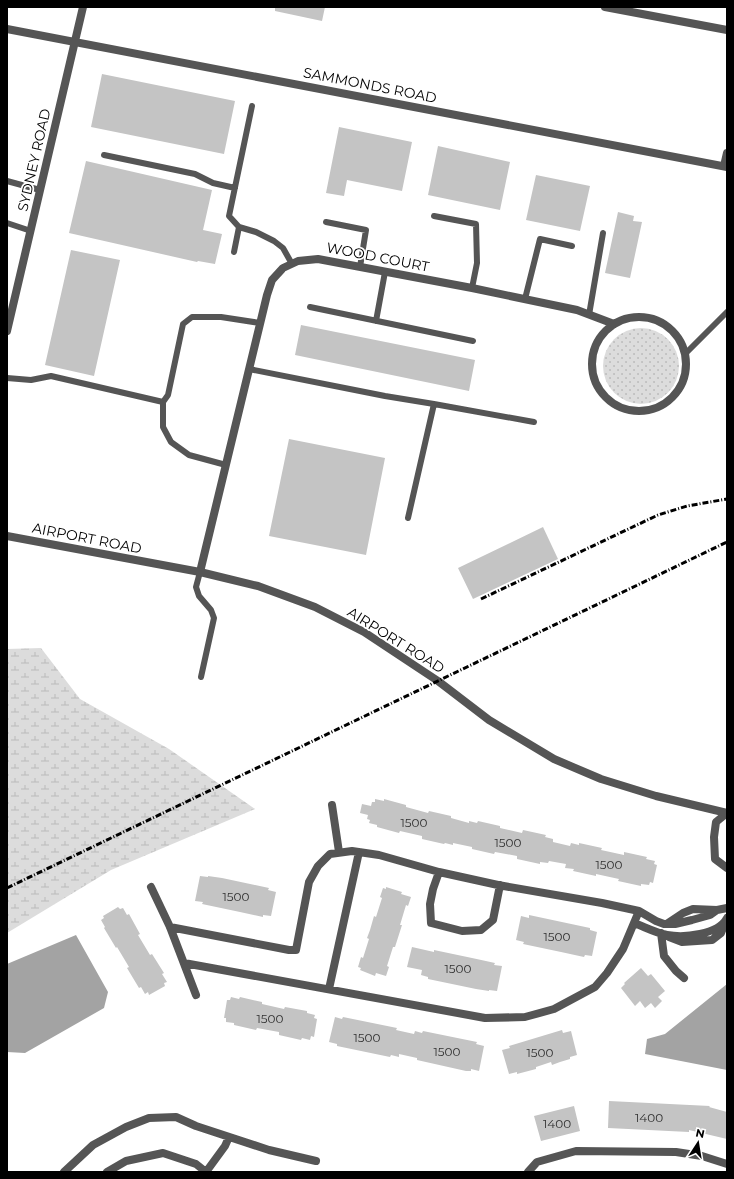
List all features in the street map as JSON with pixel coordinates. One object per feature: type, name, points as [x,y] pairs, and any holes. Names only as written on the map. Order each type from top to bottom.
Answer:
[{"type":"street","name":"SYDNEY ROAD","points":[[7,331],[9,312],[31,230],[83,7]]},
{"type":"street","points":[[605,7],[727,30]]},
{"type":"street","name":"SAMMONDS ROAD","points":[[7,29],[726,166]]},
{"type":"street","points":[[726,166],[727,153]]},
{"type":"street","name":"WOOD COURT","points":[[200,572],[267,295],[272,280],[283,268],[298,261],[318,259],[472,288],[577,310],[614,324]]},
{"type":"street","points":[[642,317],[657,321],[670,329],[679,340],[685,354],[686,370],[681,385],[672,398],[659,407],[643,411],[628,410],[613,404],[601,394],[594,379],[591,364],[594,348],[602,334],[614,324],[628,318],[642,317]]},
{"type":"street","name":"AIRPORT ROAD","points":[[7,536],[200,572],[258,586],[315,607],[364,632],[438,681],[489,720],[554,759],[601,779],[656,796],[727,813]]},
{"type":"street","points":[[332,804],[339,852]]},
{"type":"street","points":[[727,813],[716,822],[714,837],[715,859],[727,868]]},
{"type":"street","points":[[170,927],[289,950],[296,950],[309,882],[318,866],[330,854],[352,851],[379,855],[439,872],[500,885],[639,911],[664,924],[675,924],[692,920],[710,915],[717,910],[727,908]]},
{"type":"street","points":[[329,990],[359,852]]},
{"type":"street","points":[[439,872],[430,904],[431,923],[462,931],[481,930],[493,920],[500,885]]},
{"type":"street","points":[[151,887],[170,927],[196,994]]},
{"type":"street","points":[[184,963],[486,1018],[525,1017],[554,1009],[595,987],[607,973],[623,949],[639,911]]},
{"type":"street","points":[[634,923],[663,934],[688,936],[707,933],[725,922],[727,918]]},
{"type":"street","points":[[663,934],[664,956],[676,971],[684,978]]},
{"type":"street","points":[[64,1172],[93,1145],[126,1127],[149,1118],[176,1117],[196,1126],[269,1150],[316,1161]]},
{"type":"street","points":[[106,1172],[126,1161],[163,1153],[196,1164],[206,1172],[225,1146],[229,1137]]},
{"type":"street","points":[[528,1172],[537,1162],[576,1151],[676,1152],[702,1156],[727,1164]]},
{"type":"lane","points":[[252,106],[229,216],[239,227],[256,232],[274,241],[283,248],[292,264]]},
{"type":"lane","points":[[104,155],[195,174],[213,183],[235,188]]},
{"type":"lane","points":[[7,181],[40,190]]},
{"type":"lane","points":[[434,216],[476,224],[476,263],[472,288]]},
{"type":"lane","points":[[326,222],[366,230],[360,267]]},
{"type":"lane","points":[[7,223],[31,230]]},
{"type":"lane","points":[[234,252],[239,227]]},
{"type":"lane","points":[[589,315],[603,233]]},
{"type":"lane","points":[[525,299],[540,239],[572,246]]},
{"type":"lane","points":[[376,321],[385,272]]},
{"type":"lane","points":[[310,307],[473,341]]},
{"type":"lane","points":[[685,354],[727,312]]},
{"type":"lane","points":[[226,465],[189,456],[171,442],[162,427],[163,402],[168,395],[183,324],[192,317],[221,317],[260,323]]},
{"type":"lane","points":[[249,368],[385,396],[534,422]]},
{"type":"lane","points":[[7,378],[31,380],[51,376],[163,402]]},
{"type":"lane","points":[[408,518],[434,404]]},
{"type":"lane","points":[[200,572],[196,587],[199,596],[211,610],[214,618],[201,678]]},
{"type":"green space","points":[[641,328],[656,331],[668,339],[676,351],[679,366],[676,381],[668,393],[656,401],[641,404],[626,401],[614,393],[606,381],[603,366],[606,351],[614,339],[626,331]]},
{"type":"green space","points":[[41,648],[80,699],[169,749],[255,809],[111,870],[7,933],[7,649]]},
{"type":"shaded area","points":[[76,935],[108,992],[104,1008],[25,1053],[7,1052],[7,964]]},
{"type":"shaded area","points":[[727,984],[727,1070],[645,1054],[647,1039],[665,1034]]},
{"type":"building","points":[[275,7],[325,7],[322,21],[275,11]]},
{"type":"building","points":[[102,74],[235,101],[224,154],[91,127]]},
{"type":"building","points":[[339,127],[412,142],[402,191],[347,180],[344,196],[326,193]]},
{"type":"building","points":[[438,146],[510,162],[500,210],[428,195]]},
{"type":"building","points":[[86,161],[212,190],[203,230],[222,234],[215,264],[197,262],[69,233]]},
{"type":"building","points":[[536,175],[590,186],[580,231],[526,220]]},
{"type":"building","points":[[618,212],[634,216],[633,221],[642,222],[630,278],[605,273]]},
{"type":"building","points":[[71,250],[120,260],[94,376],[45,365]]},
{"type":"building","points":[[301,325],[475,360],[469,391],[295,355]]},
{"type":"building","points":[[289,439],[385,458],[366,555],[269,536]]},
{"type":"building","points":[[543,527],[558,559],[473,599],[458,568]]},
{"type":"building","points":[[375,799],[384,801],[384,799],[428,813],[429,811],[451,816],[451,818],[469,823],[469,821],[477,823],[478,821],[522,833],[523,830],[546,835],[545,837],[553,839],[553,842],[570,846],[571,843],[579,845],[579,843],[624,855],[624,852],[647,857],[646,859],[655,861],[654,864],[657,865],[653,883],[650,882],[649,885],[641,884],[641,886],[618,881],[619,879],[573,871],[574,869],[565,868],[566,864],[549,861],[548,863],[540,862],[540,864],[517,859],[517,856],[495,852],[494,854],[453,843],[453,845],[444,844],[422,839],[422,836],[400,831],[399,833],[377,827],[377,825],[369,823],[370,820],[367,819],[368,815],[360,813],[362,804],[371,806],[372,802],[375,802]]},
{"type":"building","points":[[200,876],[222,878],[269,888],[268,890],[276,892],[271,916],[263,915],[263,917],[202,904],[203,902],[195,901]]},
{"type":"building","points":[[386,887],[402,892],[401,894],[411,897],[408,906],[406,905],[400,925],[402,925],[387,966],[389,967],[386,976],[376,973],[375,976],[360,970],[361,968],[358,967],[361,957],[363,958],[369,939],[367,938],[374,916],[376,917],[382,898],[380,897],[383,888],[386,889]]},
{"type":"building","points":[[118,907],[120,909],[123,908],[127,915],[129,914],[140,934],[138,935],[150,955],[152,954],[164,973],[162,974],[167,982],[164,983],[165,986],[149,995],[148,992],[145,994],[141,987],[139,988],[127,968],[129,967],[104,928],[105,927],[101,920],[104,918],[103,916]]},
{"type":"building","points":[[529,915],[590,928],[590,930],[597,932],[592,956],[585,955],[584,957],[523,944],[524,942],[516,940],[521,916],[529,918]]},
{"type":"building","points":[[412,947],[472,958],[502,966],[497,991],[476,989],[428,979],[428,977],[421,975],[422,970],[407,967]]},
{"type":"building","points":[[641,968],[648,976],[651,974],[665,991],[658,997],[662,1001],[655,1008],[651,1003],[645,1008],[640,1001],[635,1006],[621,988],[625,984],[624,983]]},
{"type":"building","points":[[231,997],[239,999],[240,997],[284,1009],[285,1007],[307,1011],[307,1013],[315,1015],[314,1018],[317,1019],[314,1037],[311,1036],[310,1040],[302,1038],[301,1040],[279,1035],[279,1032],[257,1028],[256,1030],[226,1022],[226,1018],[224,1018],[227,1000],[230,1000]]},
{"type":"building","points":[[335,1017],[342,1019],[343,1017],[397,1028],[396,1030],[414,1034],[415,1031],[422,1033],[423,1031],[477,1042],[476,1044],[484,1046],[479,1071],[471,1069],[471,1071],[466,1071],[417,1060],[417,1058],[399,1054],[399,1057],[391,1055],[390,1057],[337,1046],[337,1044],[329,1042]]},
{"type":"building","points":[[562,1030],[563,1033],[571,1031],[577,1055],[552,1065],[551,1062],[536,1067],[536,1069],[517,1074],[517,1072],[509,1074],[502,1050],[510,1048],[509,1046]]},
{"type":"building","points":[[609,1101],[710,1106],[709,1107],[727,1112],[727,1139],[689,1130],[689,1132],[608,1128]]},
{"type":"building","points":[[574,1106],[580,1131],[541,1141],[534,1116]]},
{"type":"railway","points":[[481,599],[658,515],[687,506],[727,499]]},
{"type":"railway","points":[[7,888],[727,542]]}]
